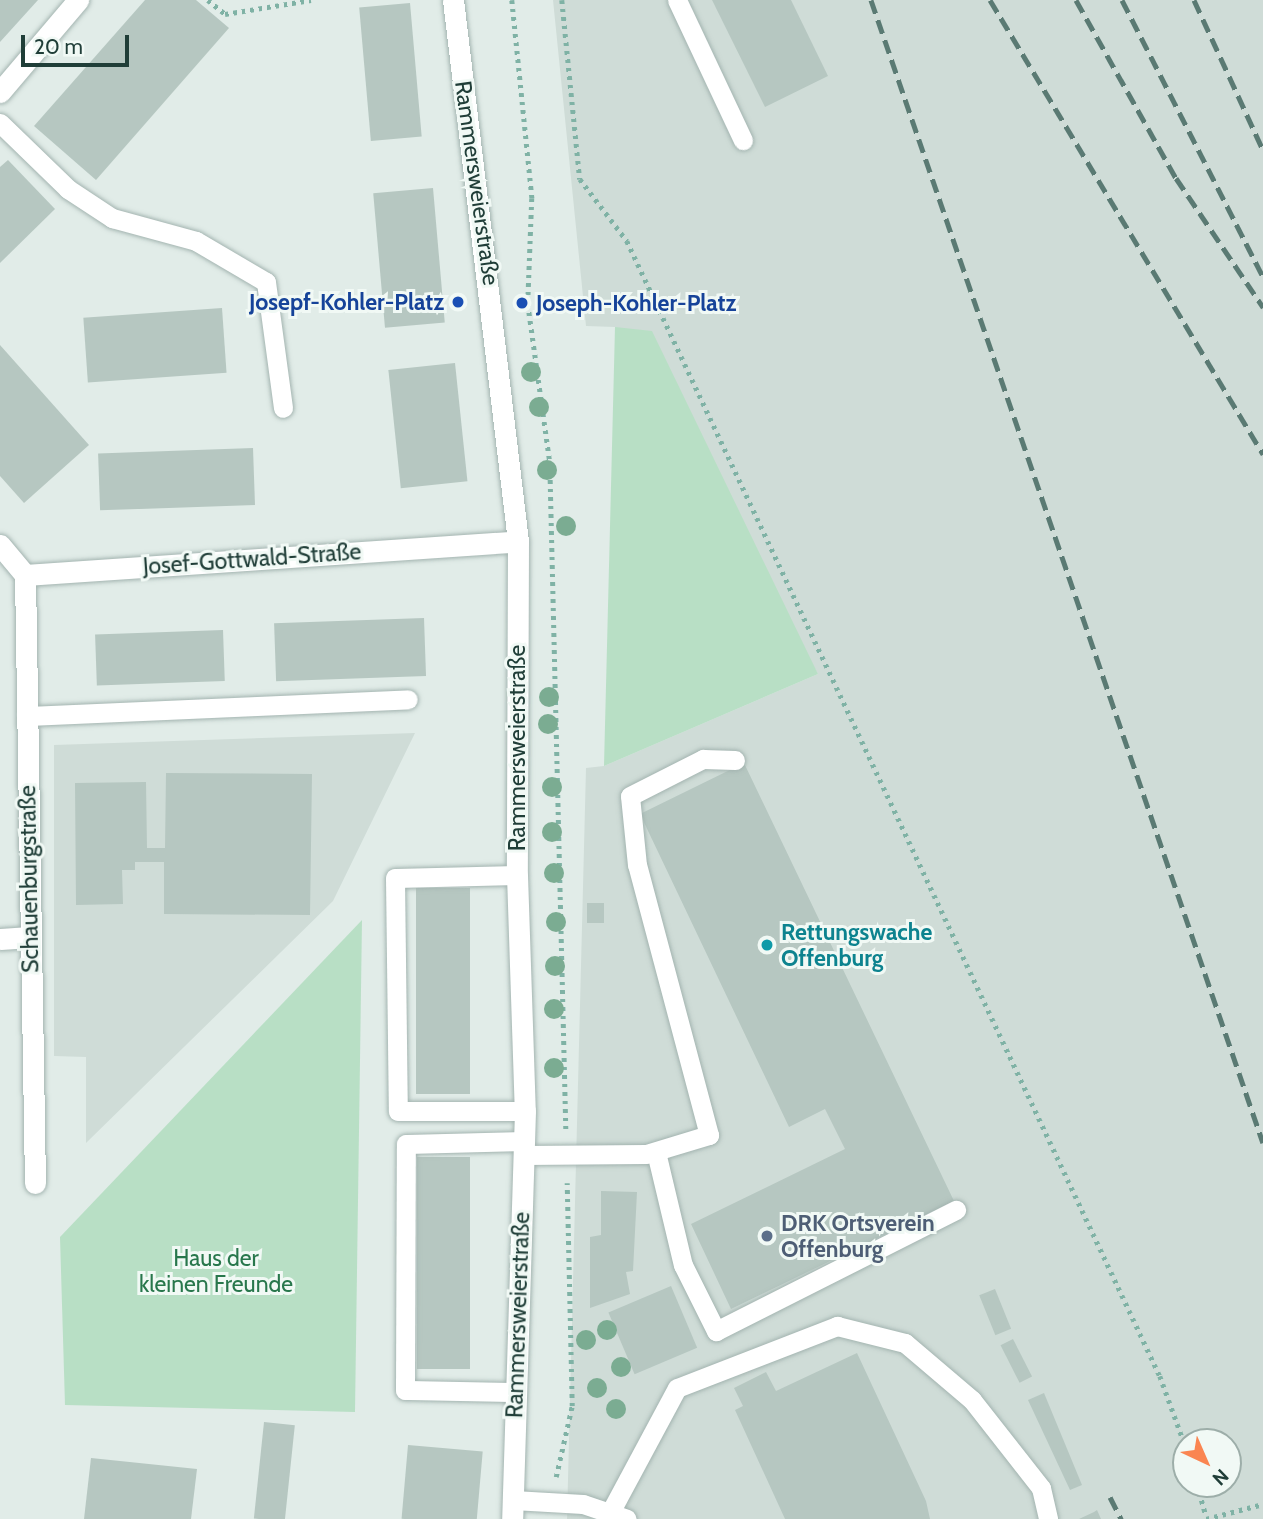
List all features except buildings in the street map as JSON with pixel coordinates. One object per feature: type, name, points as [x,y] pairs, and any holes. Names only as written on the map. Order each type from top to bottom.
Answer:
[{"type":"street","points":[[0,92],[78,0]]},
{"type":"street","name":"Rammersweierstraße","points":[[453,0],[518,541],[517,875],[524,1148],[514,1392],[513,1509]]},
{"type":"street","name":"Josef-Gottwald-Straße","points":[[25,575],[518,541]]},
{"type":"street","points":[[0,545],[25,575]]},
{"type":"street","name":"Schauenburgstraße","points":[[25,575],[35,1183]]},
{"type":"street","points":[[0,939],[30,937]]},
{"type":"lane","points":[[677,0],[743,140]]},
{"type":"lane","points":[[0,122],[68,188],[112,218],[196,241],[265,282],[283,408]]},
{"type":"lane","points":[[26,716],[408,699]]},
{"type":"lane","points":[[514,1392],[405,1390],[406,1144],[524,1148],[566,1154],[656,1152],[709,1135],[638,865],[630,796],[703,760],[735,760]]},
{"type":"lane","points":[[517,875],[395,877],[398,1111],[524,1111]]},
{"type":"lane","points":[[656,1152],[683,1265],[716,1331],[956,1210]]},
{"type":"lane","points":[[619,1514],[677,1388],[837,1326],[905,1343],[972,1400],[1041,1488],[1048,1519]]},
{"type":"lane","name":"Rammersweierstraße","points":[[513,1509],[550,1501],[619,1514]]},
{"type":"path","points":[[208,0],[225,14],[311,0]]},
{"type":"path","points":[[512,0],[532,198],[528,304],[550,463],[563,797],[566,1154],[572,1406],[550,1501]]},
{"type":"path","points":[[562,0],[580,179],[627,241],[1160,1376],[1179,1428]]},
{"type":"path","points":[[1201,1498],[1206,1517],[1263,1504]]},
{"type":"shaded area","points":[[553,0],[1263,0],[1263,1519],[567,1519],[586,768],[604,766],[818,674],[615,327],[586,326]]},
{"type":"shaded area","points":[[415,733],[333,901],[86,1143],[86,1057],[54,1056],[54,745]]},
{"type":"green space","points":[[615,327],[652,331],[818,674],[604,766]]},
{"type":"green space","name":"Haus der kleinen Freunde","points":[[362,920],[355,1412],[65,1405],[60,1237]]},
{"type":"railway","points":[[871,0],[1263,1143]]},
{"type":"railway","points":[[990,0],[1263,454]]},
{"type":"railway","points":[[1076,0],[1176,178],[1263,307]]},
{"type":"railway","points":[[1122,0],[1263,277]]},
{"type":"railway","points":[[1194,0],[1263,150]]},
{"type":"railway","points":[[1110,1497],[1121,1519]]},
{"type":"place","name":"Josepf-Kohler-Platz","points":[[458,302]]},
{"type":"place","name":"Joseph-Kohler-Platz","points":[[522,303]]},
{"type":"place","name":"Rettungswache Offenburg","points":[[767,945]]},
{"type":"place","name":"DRK Ortsverein Offenburg","points":[[767,1236]]}]
